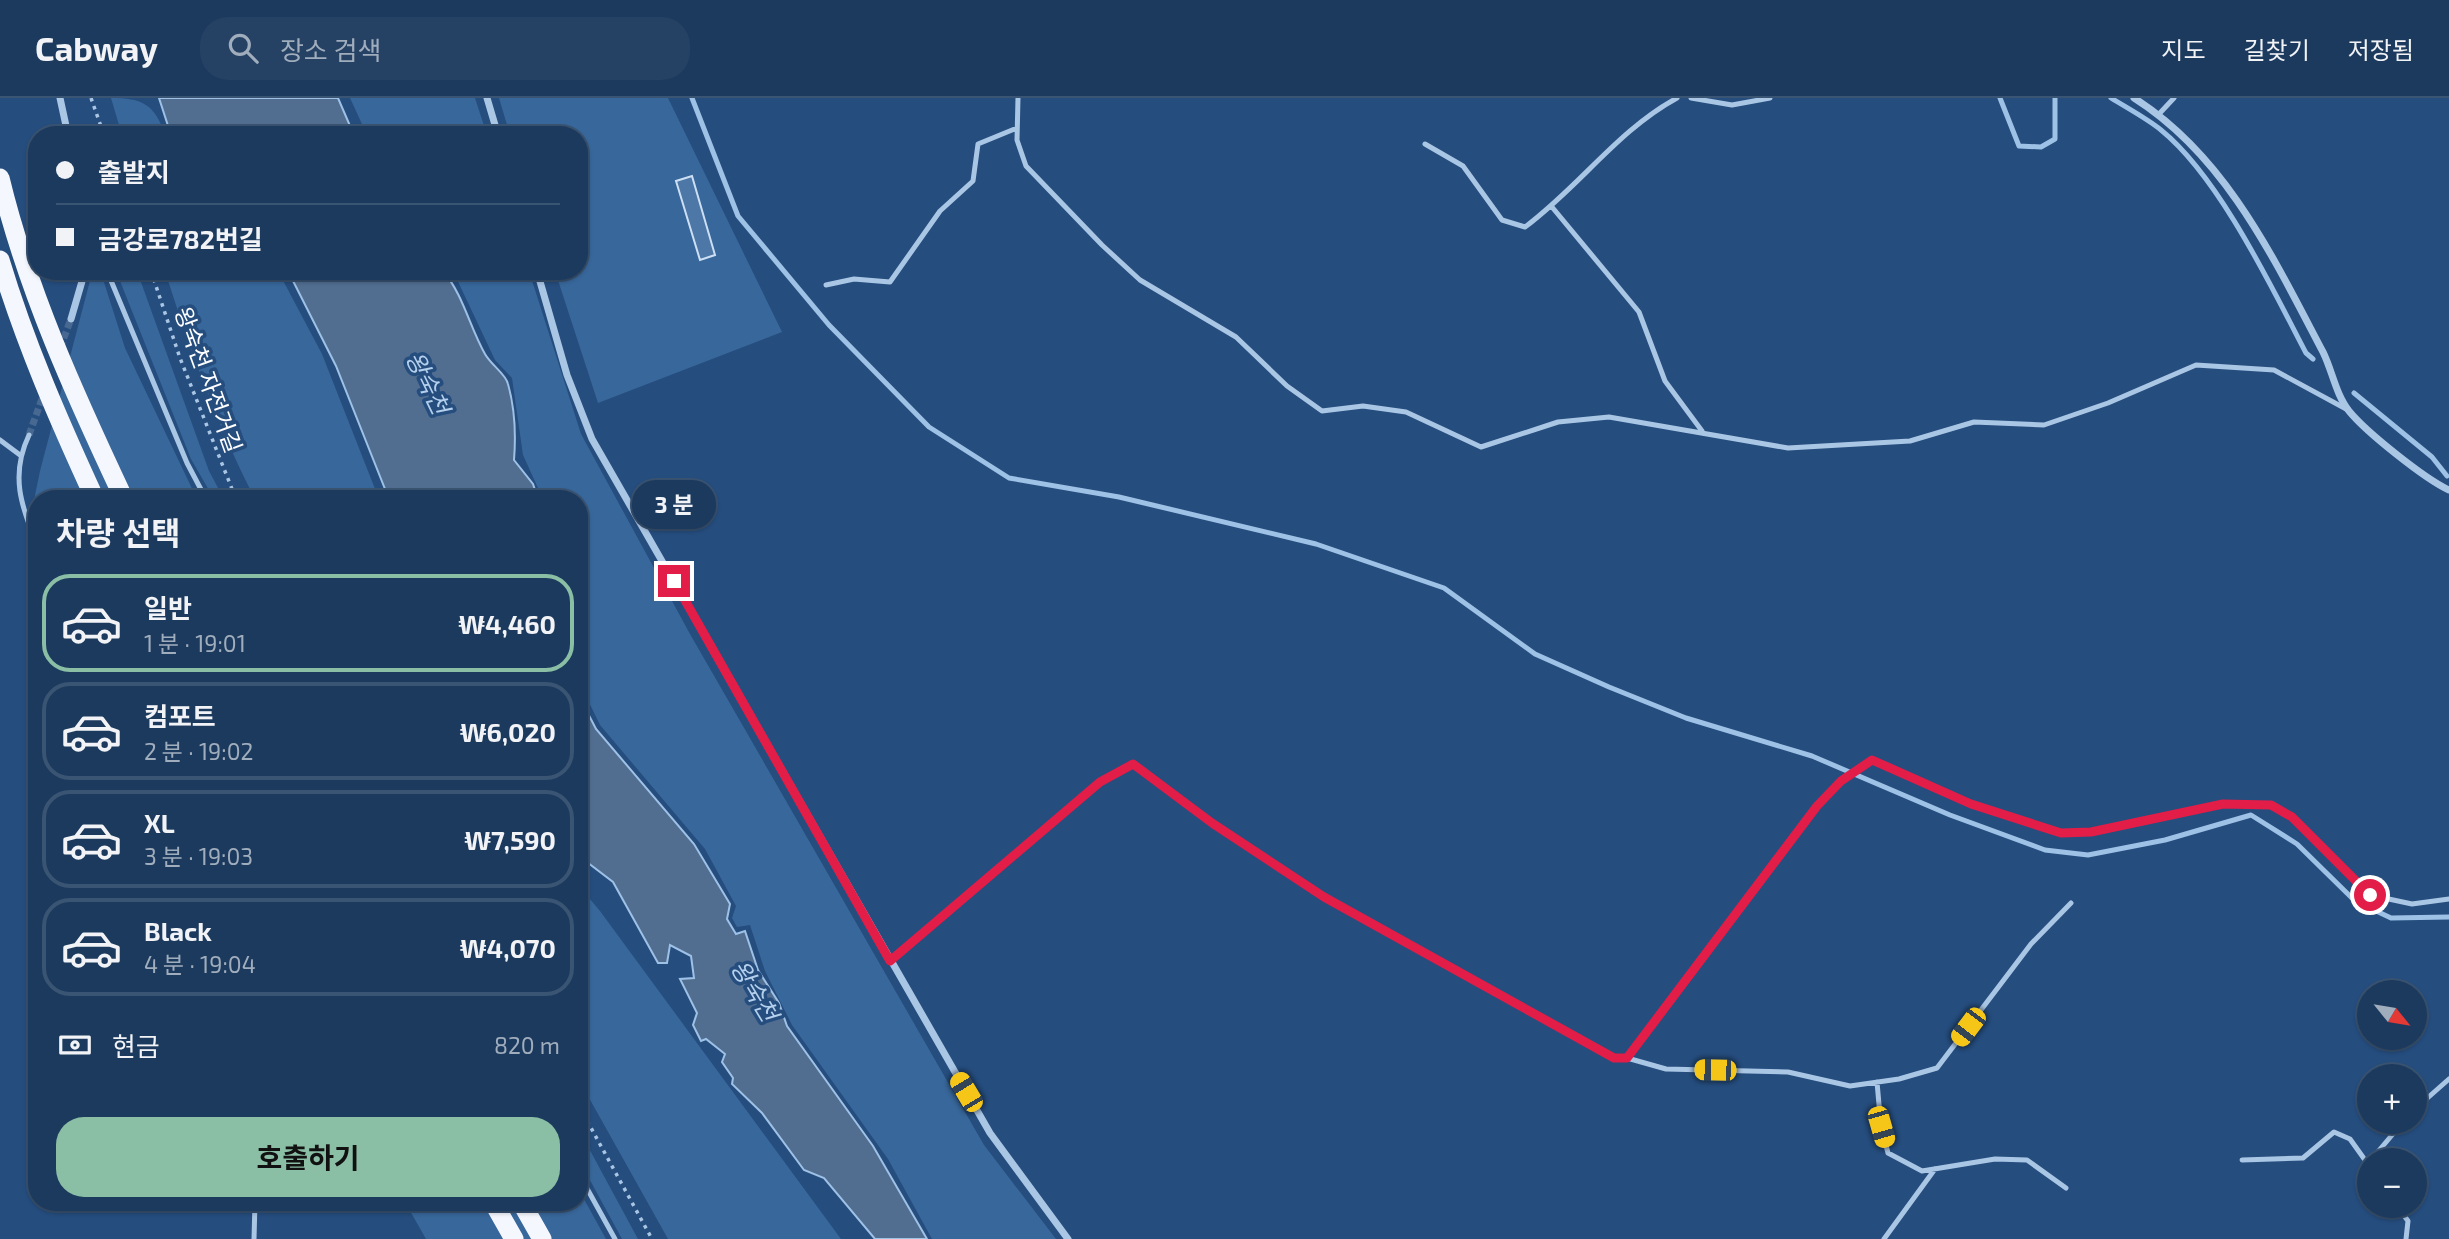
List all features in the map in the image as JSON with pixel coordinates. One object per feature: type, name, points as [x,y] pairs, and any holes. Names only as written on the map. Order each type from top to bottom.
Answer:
[{"type":"highway","points":[[0,178],[28,268]]},
{"type":"highway","points":[[0,260],[18,319],[54,411],[91,490]]},
{"type":"highway","points":[[32,280],[66,376],[120,490]]},
{"type":"highway","points":[[498,1211],[514,1239]]},
{"type":"highway","points":[[526,1211],[542,1239]]},
{"type":"street","points":[[60,98],[66,126]]},
{"type":"street","points":[[487,98],[495,126]]},
{"type":"street","points":[[2134,98],[2159,114],[2213,166],[2268,250],[2325,355],[2348,410],[2430,482],[2449,490]]},
{"type":"street","points":[[71,319],[82,280]]},
{"type":"street","points":[[540,280],[567,375],[592,439],[990,1133],[1068,1239]]},
{"type":"lane","points":[[1018,98],[1017,140],[1026,166],[1102,245],[1140,280],[1236,337],[1287,386],[1322,411],[1363,407],[1406,412],[1481,447],[1558,422],[1609,417],[1788,448],[1910,441],[1974,422],[2044,425],[2108,403],[2196,365],[2274,370],[2348,410]]},
{"type":"lane","points":[[1424,144],[1464,166],[1502,220],[1525,227],[1552,207],[1606,152],[1658,108],[1677,98]]},
{"type":"lane","points":[[1691,98],[1732,105],[1770,98]]},
{"type":"lane","points":[[2159,114],[2174,98]]},
{"type":"lane","points":[[826,285],[854,279],[890,282],[940,211],[973,181],[978,144],[1017,128]]},
{"type":"lane","points":[[1552,207],[1639,312],[1665,380],[1702,432]]},
{"type":"lane","points":[[111,280],[187,463],[201,490]]},
{"type":"lane","points":[[28,524],[20,505],[20,455],[29,435]]},
{"type":"lane","points":[[0,440],[20,455]]},
{"type":"lane","points":[[1627,1058],[1817,806],[1841,781],[1872,760],[1971,804],[2061,833],[2091,832],[2223,804],[2271,805],[2292,817],[2370,895],[2412,904],[2449,899]]},
{"type":"lane","points":[[890,961],[1100,782],[1133,764],[1212,823],[1324,897],[1614,1058],[1627,1058],[1665,1069],[1788,1072],[1850,1086],[1937,1068],[2031,944],[2071,903]]},
{"type":"lane","points":[[2427,1098],[2449,1079]]},
{"type":"lane","points":[[1877,1082],[1881,1127],[1888,1153],[1922,1171],[1995,1159],[2027,1160],[2066,1188]]},
{"type":"lane","points":[[2242,1160],[2303,1158],[2333,1132],[2350,1139],[2358,1148]]},
{"type":"lane","points":[[2382,1148],[2393,1134]]},
{"type":"lane","points":[[1884,1239],[1935,1169]]},
{"type":"lane","points":[[588,1190],[615,1239]]},
{"type":"lane","points":[[254,1239],[255,1211]]},
{"type":"lane","points":[[2406,1218],[2408,1221],[2406,1239]]},
{"type":"path","points":[[91,98],[101,126]]},
{"type":"path","name":"왕숙천 자전거길","points":[[153,280],[180,358],[232,490]]},
{"type":"path","points":[[588,1122],[652,1239]]},
{"type":"shaded area","points":[[111,98],[131,99],[146,105],[157,116],[161,126],[119,126]]},
{"type":"shaded area","points":[[350,98],[475,98],[484,126],[363,126]]},
{"type":"shaded area","points":[[499,98],[668,98],[782,332],[598,403],[558,280],[588,280],[588,126],[507,126]]},
{"type":"shaded area","points":[[90,280],[103,280],[125,348],[193,490],[36,490]]},
{"type":"shaded area","points":[[120,280],[140,280],[209,471],[219,490],[209,490],[191,459]]},
{"type":"shaded area","points":[[168,280],[283,280],[322,354],[375,490],[251,490],[228,443],[184,330]]},
{"type":"shaded area","points":[[457,280],[532,280],[581,434],[690,634],[984,1145],[1056,1239],[932,1239],[888,1159],[792,1025],[765,971],[750,925],[737,927],[732,918],[736,906],[705,849],[600,725],[588,700],[588,490],[539,490],[523,455],[512,378],[495,360]]},
{"type":"shaded area","points":[[588,897],[841,1239],[668,1239],[588,1096]]},
{"type":"shaded area","points":[[588,1147],[638,1239],[622,1239],[588,1177]]},
{"type":"shaded area","points":[[588,1206],[606,1239],[426,1239],[410,1211],[588,1211]]},
{"type":"water","points":[[159,98],[338,98],[350,126],[168,126]]},
{"type":"water","name":"왕숙천","points":[[293,280],[450,280],[485,354],[507,380],[514,412],[514,460],[535,490],[385,490],[336,366]]},
{"type":"water","name":"왕숙천","points":[[588,713],[596,729],[694,844],[730,904],[727,919],[736,934],[745,931],[758,970],[779,1003],[787,1026],[873,1146],[927,1239],[875,1239],[824,1178],[804,1170],[762,1113],[732,1084],[733,1078],[722,1062],[725,1054],[706,1039],[701,1041],[693,1025],[697,1013],[680,979],[694,978],[691,956],[670,945],[667,963],[658,963],[613,882],[588,863]]},
{"type":"building","points":[[692,176],[715,255],[700,260],[676,181]]},
{"type":"waterway","points":[[692,98],[738,216],[829,325],[929,427],[1009,478],[1119,497],[1316,544],[1444,588],[1535,654],[1609,687],[1686,718],[1812,756],[1950,815],[2045,850],[2088,855],[2165,840],[2251,815],[2297,844],[2355,901],[2391,918],[2449,917]]},
{"type":"waterway","points":[[2000,98],[2019,146],[2041,147],[2055,139],[2055,98]]},
{"type":"waterway","points":[[2111,98],[2161,130],[2203,175],[2242,234],[2306,353],[2313,359]]},
{"type":"waterway","points":[[2354,393],[2432,457],[2447,476]]},
{"type":"tunnel","points":[[60,348],[71,319]]},
{"type":"tunnel","points":[[29,435],[44,393]]},
{"type":"route","points":[[674,581],[890,961],[1100,782],[1133,764],[1212,823],[1324,897],[1614,1058],[1627,1058],[1722,936],[1817,806],[1841,781],[1872,760],[1971,804],[2061,833],[2091,832],[2223,804],[2271,805],[2292,817],[2370,895]]}]
